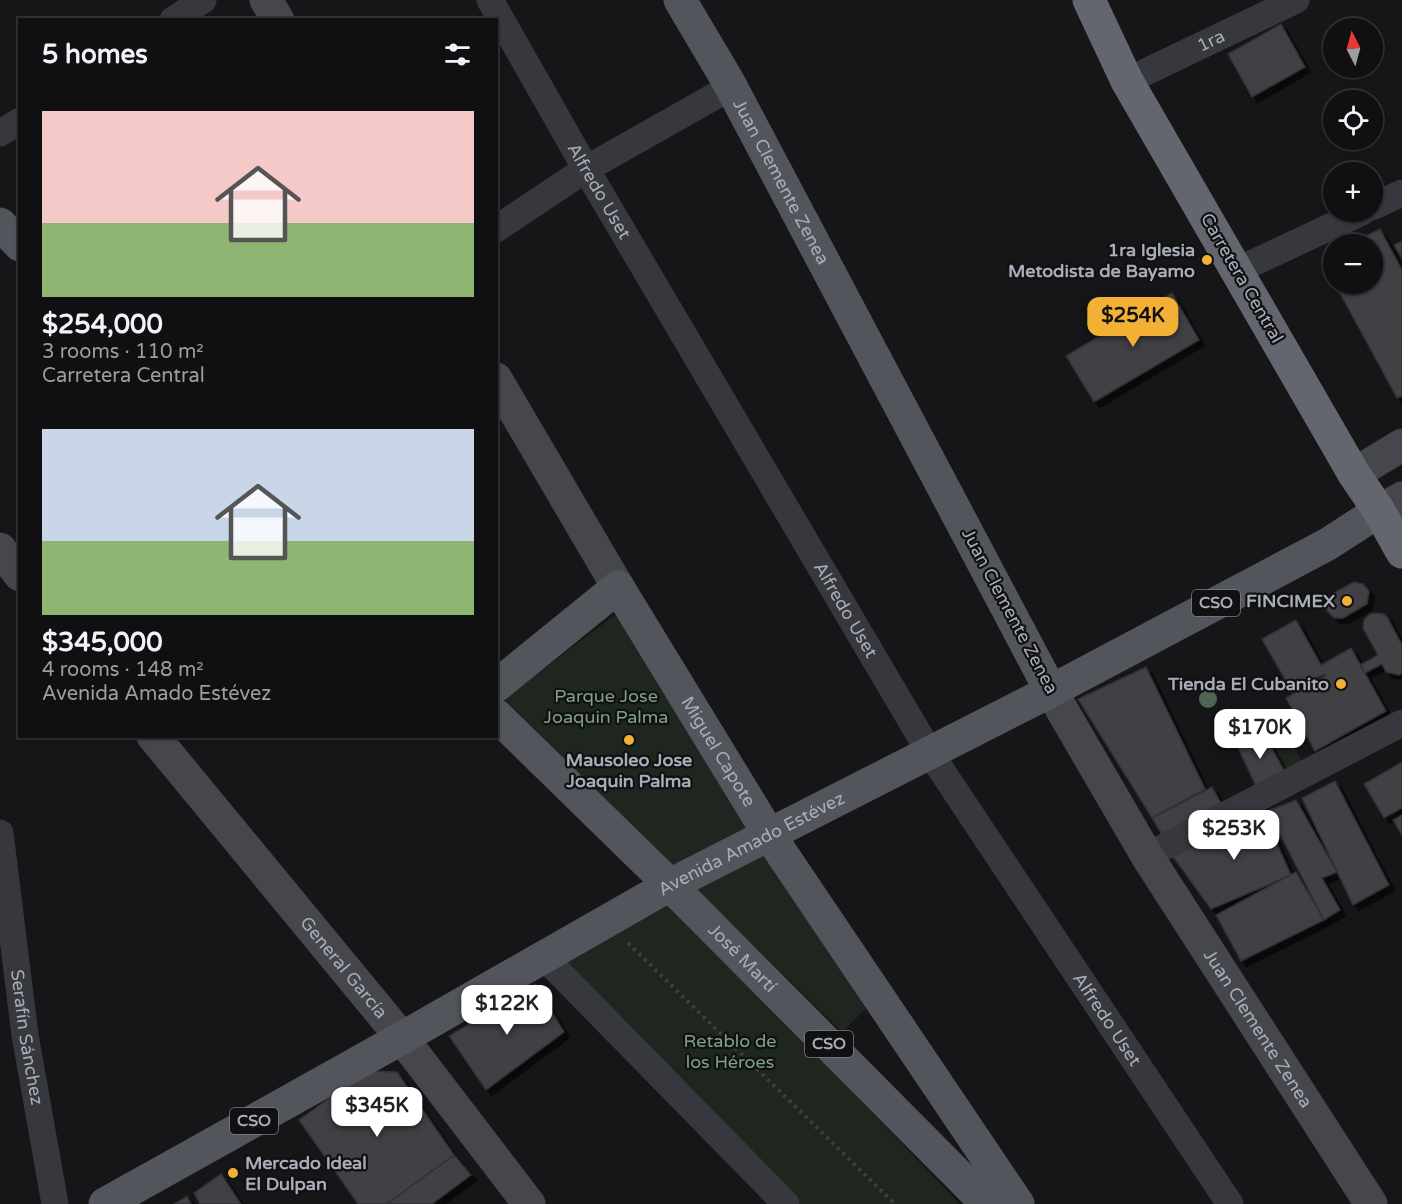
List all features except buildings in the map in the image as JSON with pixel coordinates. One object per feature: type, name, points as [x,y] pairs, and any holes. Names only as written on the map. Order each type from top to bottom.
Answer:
[{"type":"highway","name":"Carretera Central","points":[[1089,0],[1127,81],[1354,474],[1390,504],[1402,552]]},
{"type":"main road","name":"Juan Clemente Zenea","points":[[680,0],[731,87],[1052,691]]},
{"type":"main road","points":[[0,224],[18,243]]},
{"type":"main road","points":[[1328,544],[1347,519],[1355,500],[1354,474]]},
{"type":"main road","name":"Avenida Amado Estévez","points":[[105,1204],[670,885],[1052,691],[1328,544],[1390,504]]},
{"type":"main road","points":[[498,684],[618,587]]},
{"type":"main road","name":"Miguel Capote","points":[[618,587],[770,836],[1018,1204]]},
{"type":"main road","name":"José Martí","points":[[498,717],[670,885],[987,1204]]},
{"type":"street","points":[[176,18],[203,0]]},
{"type":"street","points":[[266,0],[277,18]]},
{"type":"street","name":"Alfredo Uset","points":[[490,0],[586,169],[930,753],[1230,1204]]},
{"type":"street","name":"1ra","points":[[1127,81],[1296,0]]},
{"type":"street","points":[[498,228],[586,169],[731,87]]},
{"type":"street","points":[[0,133],[18,122]]},
{"type":"street","points":[[1383,202],[1402,192]]},
{"type":"street","points":[[1238,270],[1341,222]]},
{"type":"street","name":"Miguel Capote","points":[[498,382],[618,587]]},
{"type":"street","points":[[1354,474],[1402,445]]},
{"type":"street","name":"Juan Clemente Zenea","points":[[1052,691],[1147,856],[1371,1204]]},
{"type":"street","points":[[1147,856],[1402,723]]},
{"type":"street","name":"General García","points":[[155,738],[402,1038],[529,1204]]},
{"type":"street","name":"Serafín Sánchez","points":[[0,832],[25,1035],[56,1204]]},
{"type":"street","points":[[543,956],[786,1204]]},
{"type":"path","points":[[606,922],[896,1204]]},
{"type":"green space","name":"Parque Jose Joaquin Palma","points":[[624,608],[866,1009],[842,1032],[504,699]]},
{"type":"green space","points":[[1278,718],[1305,767],[1286,774],[1260,727]]},
{"type":"green space","name":"Retablo de los Héroes","points":[[671,904],[960,1204],[795,1204],[561,964]]},
{"type":"place","name":"1ra Iglesia Metodista de Bayamo","points":[[1207,260]]},
{"type":"place","name":"FINCIMEX","points":[[1347,601]]},
{"type":"place","name":"Tienda El Cubanito","points":[[1341,684]]},
{"type":"place","name":"Mausoleo Jose Joaquin Palma","points":[[629,740]]},
{"type":"place","name":"Mercado Ideal El Dulpan","points":[[233,1173]]}]
